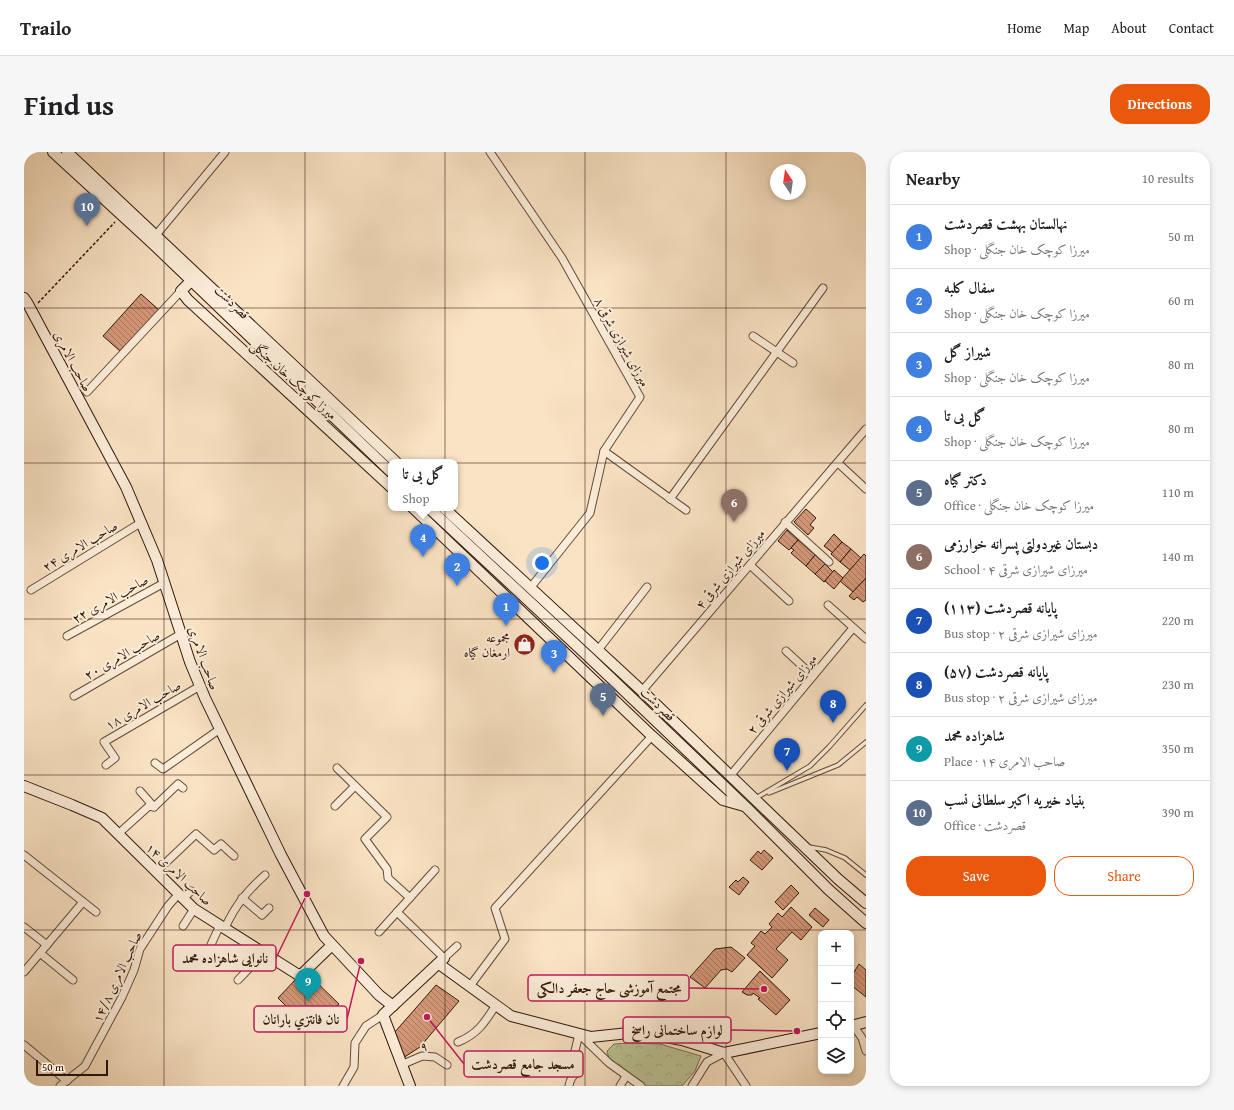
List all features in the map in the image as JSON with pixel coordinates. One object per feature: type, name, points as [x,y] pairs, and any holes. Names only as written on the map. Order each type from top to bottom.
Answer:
[{"type":"main road","name":"قصردشت","points":[[53,152],[150,241],[388,469]]},
{"type":"main road","name":"قصردشت","points":[[67,152],[393,459]]},
{"type":"main road","points":[[181,291],[191,281]]},
{"type":"main road","name":"میرزا کوچک خان جنگلی","points":[[181,291],[188,300],[388,484]]},
{"type":"main road","name":"صاحب الامری","points":[[24,298],[126,486],[157,560],[200,686],[281,856],[324,936],[379,995],[392,1006]]},
{"type":"main road","points":[[416,511],[652,736],[723,800],[746,807],[755,799]]},
{"type":"main road","name":"قصردشت","points":[[432,511],[634,699],[746,807],[790,853],[866,923]]},
{"type":"main road","name":"قصردشت","points":[[447,511],[531,587],[642,691],[804,847],[866,903]]},
{"type":"main road","points":[[439,533],[447,525]]},
{"type":"main road","points":[[590,658],[598,650]]},
{"type":"main road","points":[[634,699],[642,691]]},
{"type":"main road","points":[[722,784],[730,776]]},
{"type":"main road","name":"۱۴ صاحب الامری","points":[[24,786],[102,818],[194,909],[297,974],[302,974],[332,945]]},
{"type":"main road","points":[[410,1086],[382,1016],[442,961],[470,986],[511,1016],[591,1037],[638,1032],[682,1040],[724,1053],[818,1034]]},
{"type":"main road","points":[[854,1025],[866,1022]]},
{"type":"street","points":[[156,235],[225,152]]},
{"type":"street","name":"۸ میرزای شیرازی شرقی","points":[[490,152],[562,258],[640,397],[604,451],[590,513],[531,587]]},
{"type":"street","points":[[670,499],[823,288]]},
{"type":"street","points":[[86,392],[181,291]]},
{"type":"street","points":[[753,336],[793,363]]},
{"type":"street","name":"۴ میرزای شیرازی شرقی","points":[[642,691],[785,522],[838,464],[866,429]]},
{"type":"street","points":[[604,451],[686,510]]},
{"type":"street","points":[[838,464],[866,489]]},
{"type":"street","name":"۲۴ صاحب الامری","points":[[31,590],[142,522]]},
{"type":"street","points":[[785,522],[829,562]]},
{"type":"street","points":[[750,565],[789,601]]},
{"type":"street","name":"۲۲ صاحب الامری","points":[[67,636],[164,583]]},
{"type":"street","points":[[598,650],[647,587]]},
{"type":"street","points":[[828,605],[866,639]]},
{"type":"street","name":"۲ میرزای شیرازی شرقی","points":[[730,776],[853,628]]},
{"type":"street","name":"۲۰ صاحب الامری","points":[[74,696],[181,634]]},
{"type":"street","points":[[786,652],[813,676]]},
{"type":"street","name":"۱۸ صاحب الامری","points":[[106,765],[115,758],[104,742],[200,686]]},
{"type":"street","points":[[155,763],[163,769],[220,729]]},
{"type":"street","points":[[470,986],[505,939],[495,908],[652,736]]},
{"type":"street","points":[[337,768],[387,817],[365,839],[387,868],[388,878],[410,898]]},
{"type":"street","points":[[118,834],[149,806],[154,807],[178,784],[182,788]]},
{"type":"street","points":[[335,806],[355,786]]},
{"type":"street","points":[[140,790],[154,807]]},
{"type":"street","points":[[156,872],[196,834],[214,850],[221,844],[234,856]]},
{"type":"street","points":[[24,855],[96,912]]},
{"type":"street","points":[[379,932],[435,870]]},
{"type":"street","points":[[209,949],[242,898],[252,886],[265,876]]},
{"type":"street","name":"صاحب الامری ۱۴/۸","points":[[60,1086],[85,1066],[122,997],[134,970],[140,949],[168,906],[176,897],[182,898],[191,891]]},
{"type":"street","points":[[242,898],[262,915],[269,908]]},
{"type":"street","points":[[24,972],[83,902]]},
{"type":"street","points":[[183,926],[194,909]]},
{"type":"street","points":[[397,912],[442,961],[457,946]]},
{"type":"street","points":[[24,927],[47,945]]},
{"type":"street","points":[[40,953],[73,980]]},
{"type":"street","points":[[238,980],[264,953]]},
{"type":"street","points":[[458,1042],[468,1038],[477,1031],[496,1005]]},
{"type":"street","points":[[343,1086],[354,1067],[355,1044],[366,1026],[382,1016]]},
{"type":"street","points":[[854,1028],[862,1038],[866,1051]]},
{"type":"street","points":[[579,1034],[609,1063],[640,1086]]},
{"type":"street","points":[[569,1086],[573,1075],[578,1071],[574,1055],[579,1034]]},
{"type":"street","points":[[24,1045],[67,1081]]},
{"type":"street","points":[[692,1086],[707,1062],[724,1053],[746,1086]]},
{"type":"street","name":"۹","points":[[401,1065],[422,1056],[436,1057],[447,1065]]},
{"type":"street","points":[[620,1086],[626,1076]]},
{"type":"lane","points":[[755,799],[810,766],[866,705]]},
{"type":"lane","points":[[755,799],[838,765],[866,742]]},
{"type":"lane","points":[[804,847],[826,850],[845,858],[866,875]]},
{"type":"path","points":[[31,310],[122,215]]},
{"type":"green space","points":[[614,1044],[660,1044],[701,1056],[695,1071],[682,1086],[646,1086],[609,1059],[607,1051]]},
{"type":"building","points":[[141,294],[159,310],[120,351],[103,336]]},
{"type":"building","points":[[806,509],[816,518],[810,525],[814,528],[808,535],[794,522]]},
{"type":"building","points":[[787,530],[798,540],[789,550],[778,541]]},
{"type":"building","points":[[834,534],[842,542],[833,553],[824,546]]},
{"type":"building","points":[[798,540],[815,555],[806,566],[791,553],[794,550],[791,548]]},
{"type":"building","points":[[842,542],[851,549],[840,562],[831,554]]},
{"type":"building","points":[[851,549],[861,558],[850,570],[840,562]]},
{"type":"building","points":[[864,554],[866,556],[866,578],[853,592],[840,581]]},
{"type":"building","points":[[815,555],[825,564],[815,574],[806,566]]},
{"type":"building","points":[[825,564],[833,572],[824,582],[815,574]]},
{"type":"building","points":[[834,570],[843,578],[834,589],[825,581]]},
{"type":"building","points":[[866,578],[866,600],[863,602],[857,597],[854,600],[849,596]]},
{"type":"building","points":[[764,850],[773,858],[762,870],[750,860],[758,851],[761,854]]},
{"type":"building","points":[[743,877],[749,882],[739,895],[729,887],[736,880],[738,882]]},
{"type":"building","points":[[791,885],[799,893],[783,910],[775,902]]},
{"type":"building","points":[[791,907],[812,927],[801,940],[792,932],[776,949],[788,960],[772,978],[747,955],[755,946],[751,943],[761,931],[765,934],[772,927],[769,924],[778,913],[782,917]]},
{"type":"building","points":[[815,908],[829,920],[823,927],[809,915]]},
{"type":"building","points":[[731,947],[745,958],[732,972],[727,969],[721,970],[705,988],[690,977],[715,949]]},
{"type":"building","points":[[859,964],[866,970],[866,997],[854,987],[854,972]]},
{"type":"building","points":[[760,971],[790,1000],[776,1015],[758,999],[760,998],[753,993],[752,995],[747,995],[742,992]]},
{"type":"building","points":[[308,974],[339,1004],[310,1030],[278,998],[297,978],[301,982]]},
{"type":"building","points":[[436,985],[459,1001],[420,1047],[403,1058],[394,1033]]},
{"type":"place","name":"بنیاد خیریه اکبر سلطانی نسب","points":[[87,226]]},
{"type":"place","name":"دبستان غیردولتی پسرانه خوارزمی","points":[[734,522]]},
{"type":"place","name":"گل بی تا","points":[[423,557]]},
{"type":"place","name":"سفال کلبه","points":[[457,586]]},
{"type":"place","name":"نهالستان بهشت قصردشت","points":[[506,626]]},
{"type":"place","name":"مجموعه ارمغان گیاه","points":[[525,644]]},
{"type":"place","name":"شیراز گل","points":[[554,673]]},
{"type":"place","name":"دکتر گیاه","points":[[603,716]]},
{"type":"place","name":"پایانه قصردشت (۵۷)","points":[[833,723]]},
{"type":"place","name":"پایانه قصردشت (۱۱۳)","points":[[787,771]]},
{"type":"place","name":"نانوایی شاهزاده محمد","points":[[307,894]]},
{"type":"place","name":"نان فانتزي بارانان","points":[[361,961]]},
{"type":"place","name":"مجتمع آموزشی حاج جعفر دالکی","points":[[764,989]]},
{"type":"place","name":"شاهزاده محمد","points":[[308,1001]]},
{"type":"place","name":"مسجد جامع قصردشت","points":[[427,1017]]},
{"type":"place","name":"لوازم ساختمانی راسخ","points":[[797,1031]]}]
